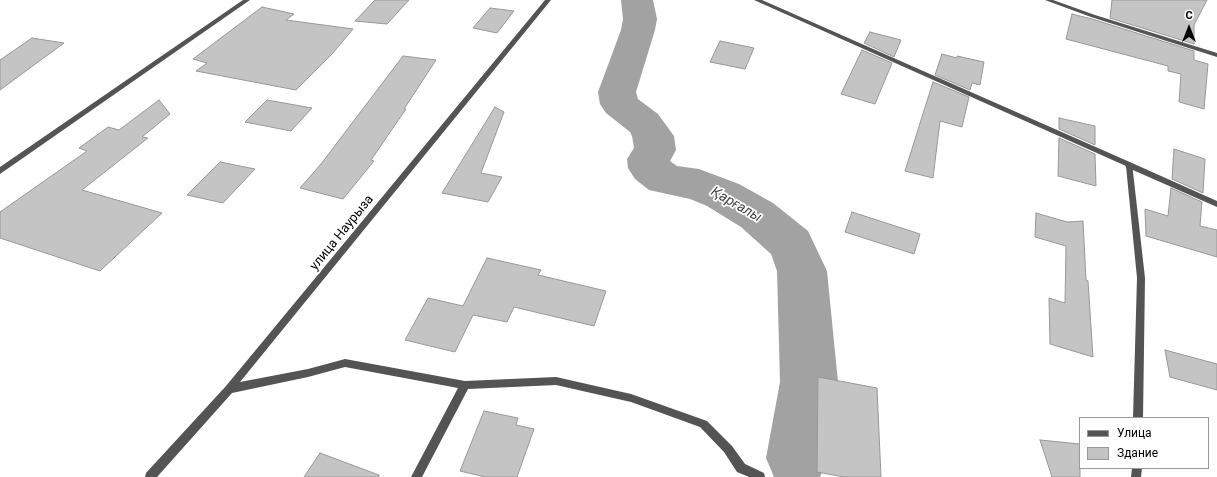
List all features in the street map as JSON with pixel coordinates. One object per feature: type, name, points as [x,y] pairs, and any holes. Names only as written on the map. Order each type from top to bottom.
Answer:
[{"type":"street","points":[[0,171],[247,0]]},
{"type":"street","name":"улица Наурыза","points":[[150,477],[229,390],[548,0]]},
{"type":"street","points":[[757,0],[1217,204]]},
{"type":"street","points":[[1048,0],[1093,16],[1217,55]]},
{"type":"street","points":[[1129,165],[1141,278],[1138,417]]},
{"type":"street","points":[[229,390],[308,374],[345,363],[465,385],[556,381],[631,398],[703,424],[728,449],[741,468],[760,477]]},
{"type":"street","points":[[416,477],[465,385]]},
{"type":"building","points":[[375,0],[409,0],[387,24],[355,21]]},
{"type":"building","points":[[1112,0],[1207,0],[1194,25],[1194,44],[1110,18]]},
{"type":"building","points":[[262,7],[294,14],[286,20],[353,29],[332,54],[296,90],[196,71],[207,63],[193,59]]},
{"type":"building","points":[[490,8],[514,11],[497,33],[473,28]]},
{"type":"building","points":[[1072,14],[1194,51],[1194,60],[1208,64],[1204,109],[1179,102],[1181,74],[1168,71],[1168,66],[1066,39]]},
{"type":"building","points":[[870,32],[901,40],[894,57],[864,43]]},
{"type":"building","points":[[32,38],[64,43],[0,90],[0,60]]},
{"type":"building","points":[[720,41],[754,48],[745,69],[710,62]]},
{"type":"building","points":[[862,50],[892,63],[875,104],[841,94]]},
{"type":"building","points":[[942,54],[984,62],[980,85],[972,83],[970,90],[935,75]]},
{"type":"building","points":[[403,56],[436,60],[404,109],[406,109],[371,160],[374,161],[343,199],[300,188],[321,164]]},
{"type":"building","points":[[933,82],[969,97],[962,127],[940,121],[933,178],[905,171]]},
{"type":"building","points":[[159,100],[170,114],[142,137],[148,138],[82,190],[162,213],[100,271],[0,238],[0,212],[87,151],[79,148],[108,127],[119,130]]},
{"type":"building","points":[[267,100],[312,108],[291,131],[245,122]]},
{"type":"building","points":[[495,107],[504,112],[481,173],[502,177],[488,202],[442,193]]},
{"type":"building","points":[[1059,118],[1095,126],[1095,145],[1059,129]]},
{"type":"building","points":[[1059,138],[1095,154],[1096,186],[1058,176]]},
{"type":"building","points":[[1174,149],[1205,159],[1203,193],[1172,179]]},
{"type":"building","points":[[220,162],[255,169],[223,203],[187,195]]},
{"type":"building","points":[[1171,188],[1202,202],[1200,226],[1217,230],[1217,257],[1146,236],[1145,209],[1168,216]]},
{"type":"building","points":[[852,212],[920,234],[914,254],[845,232]]},
{"type":"building","points":[[1036,213],[1067,222],[1083,221],[1086,280],[1088,281],[1093,357],[1050,344],[1049,298],[1065,303],[1066,246],[1035,237]]},
{"type":"building","points":[[487,258],[541,270],[538,275],[606,291],[594,326],[514,307],[507,322],[473,315],[455,352],[405,340],[428,298],[463,306]]},
{"type":"building","points":[[1165,350],[1217,364],[1217,390],[1170,377]]},
{"type":"building","points":[[818,377],[877,388],[881,477],[844,477],[817,472]]},
{"type":"building","points":[[484,411],[518,418],[516,425],[534,429],[517,477],[485,477],[460,471]]},
{"type":"building","points":[[1040,440],[1079,444],[1080,477],[1052,477]]},
{"type":"building","points":[[320,453],[379,475],[379,477],[304,477]]},
{"type":"waterway","name":"Қарғалы","points":[[637,0],[640,19],[638,30],[617,92],[620,104],[644,123],[653,136],[655,150],[648,159],[650,168],[665,179],[699,185],[723,195],[757,215],[791,244],[802,271],[809,382],[797,458]]}]
